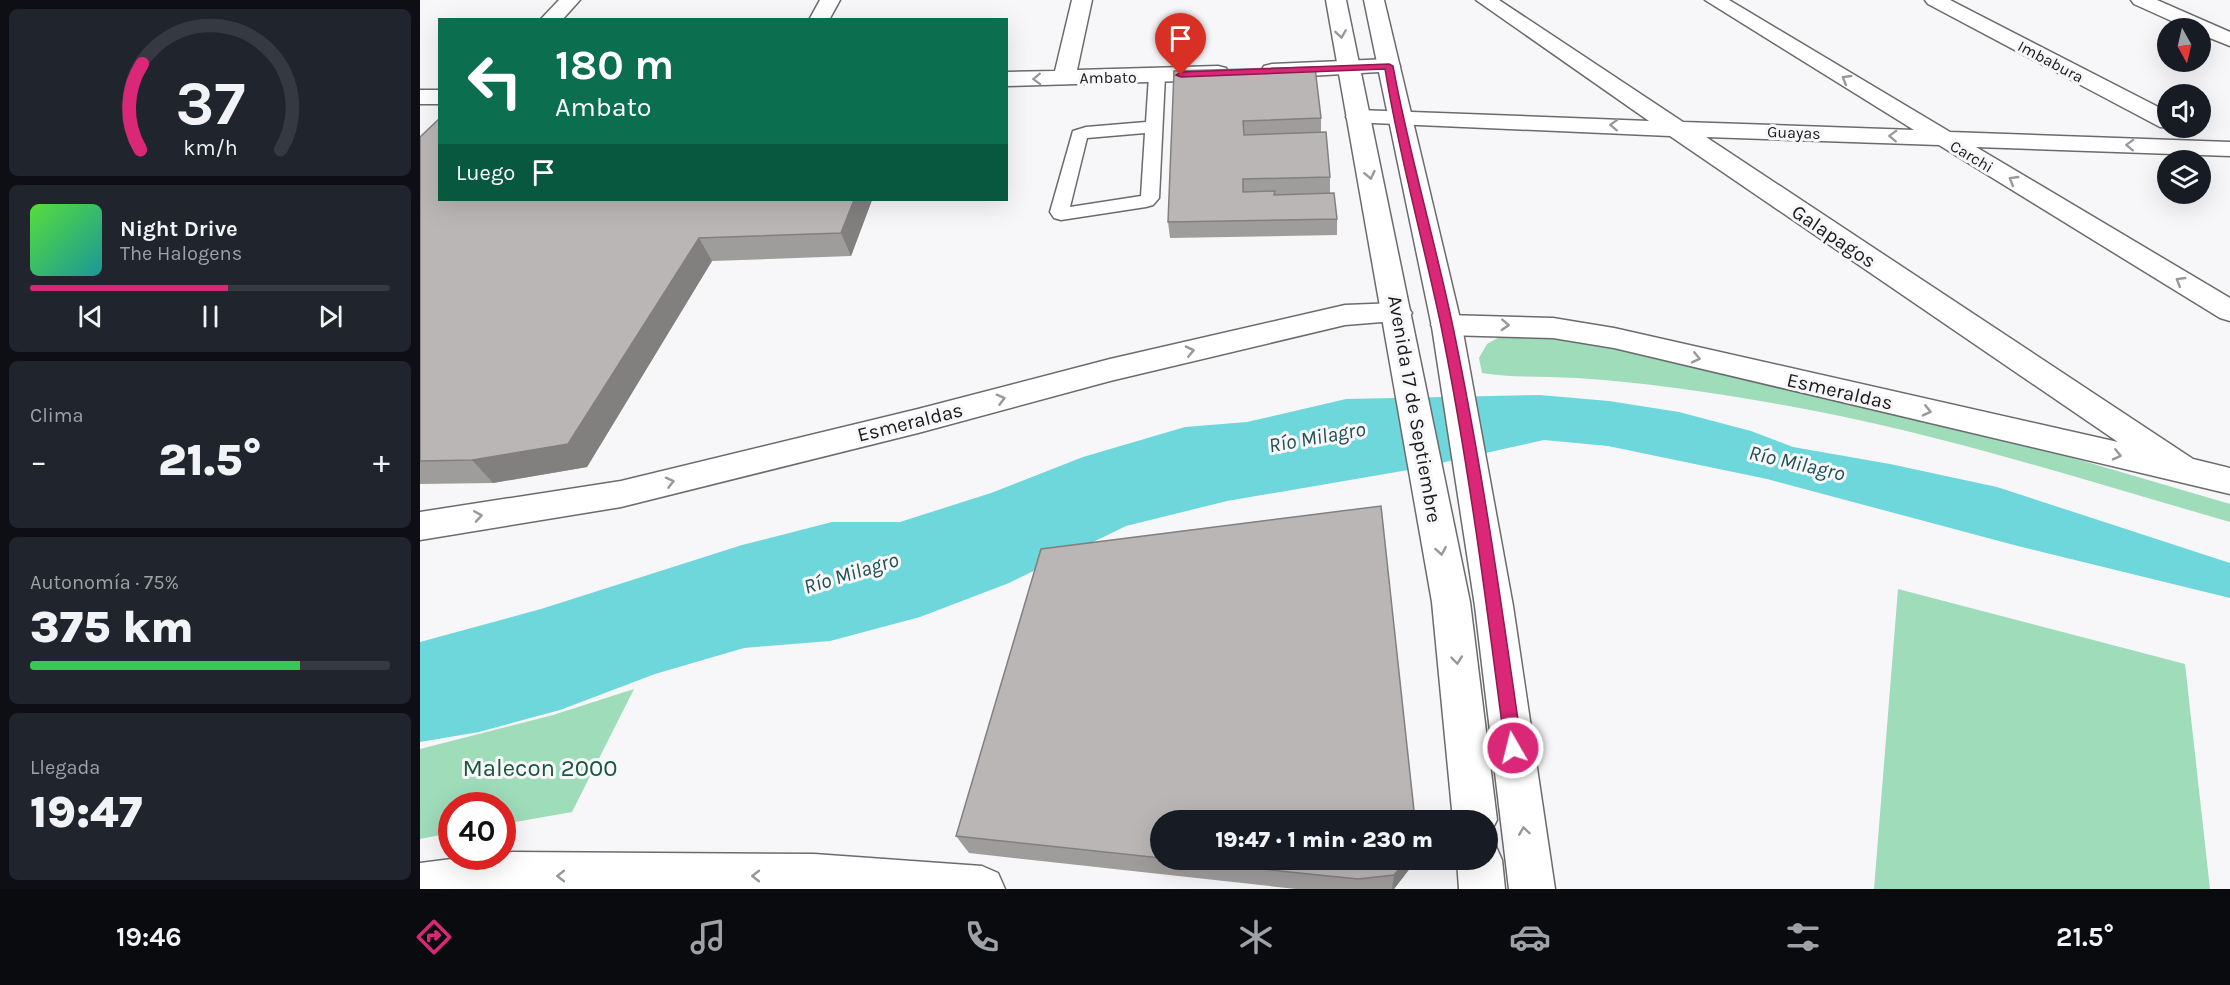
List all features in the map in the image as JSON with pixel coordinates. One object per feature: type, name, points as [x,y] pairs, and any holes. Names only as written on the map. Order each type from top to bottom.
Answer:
[{"type":"street","points":[[552,18],[570,0]]},
{"type":"street","points":[[820,18],[830,0]]},
{"type":"street","points":[[1064,78],[1082,0]]},
{"type":"street","name":"Avenida 17 de Septiembre","points":[[1336,0],[1347,68],[1399,320],[1450,602],[1473,810]]},
{"type":"street","points":[[1374,0],[1398,117],[1447,326],[1494,606],[1532,889]]},
{"type":"street","name":"Galapagos","points":[[1486,0],[2183,470]]},
{"type":"street","name":"Carchi","points":[[1715,0],[2230,311]]},
{"type":"street","name":"Imbabura","points":[[1935,0],[2157,116]]},
{"type":"street","points":[[2141,0],[2230,40]]},
{"type":"street","name":"Ambato","points":[[1008,79],[1389,66]]},
{"type":"street","points":[[420,98],[438,97]]},
{"type":"street","name":"Guayas","points":[[1358,117],[1673,127],[2226,151]]},
{"type":"street","points":[[2199,138],[2226,151]]},
{"type":"street","name":"Esmeraldas","points":[[420,526],[621,494],[918,421],[1110,370],[1345,315],[1399,320]]},
{"type":"street","name":"Esmeraldas","points":[[1447,326],[1552,328],[1614,338],[2230,480]]},
{"type":"street","points":[[1480,870],[1482,889]]},
{"type":"street","points":[[420,886],[512,875],[982,889]]},
{"type":"lane","points":[[1153,127],[1086,132],[1079,135],[1059,212],[1062,214],[1146,201],[1150,198],[1157,75]]},
{"type":"green space","points":[[1503,335],[1571,339],[1642,352],[2063,455],[2230,504],[2230,522],[2000,455],[1825,413],[1648,384],[1482,373],[1479,358],[1487,344]]},
{"type":"green space","points":[[1898,589],[2185,664],[2210,889],[1874,889]]},
{"type":"green space","name":"Malecon 2000","points":[[634,689],[572,812],[516,822],[516,792],[438,792],[438,836],[420,839],[420,749],[553,715]]},
{"type":"water","name":"Río Milagro","points":[[1540,395],[1609,401],[1679,412],[1751,431],[1793,447],[1890,464],[1997,487],[2230,563],[2230,598],[2014,545],[1767,479],[1608,446],[1544,440],[1414,469],[1227,501],[1126,526],[1009,583],[920,617],[830,641],[744,648],[655,674],[560,710],[479,732],[420,742],[420,642],[541,609],[742,545],[832,522],[900,522],[991,493],[1083,457],[1185,427],[1247,422],[1346,399]]},
{"type":"building","points":[[1315,67],[1321,118],[1243,121],[1244,135],[1326,132],[1330,177],[1243,179],[1243,192],[1275,191],[1274,195],[1334,193],[1337,219],[1168,222],[1174,71]]},
{"type":"building","points":[[438,120],[438,201],[854,201],[841,233],[699,238],[568,444],[472,460],[420,461],[420,137]]},
{"type":"building","points":[[1381,506],[1414,810],[1150,810],[1150,857],[956,836],[1041,549]]},
{"type":"building","points":[[1271,870],[1398,870],[1394,875],[1358,879]]},
{"type":"route","points":[[1181,75],[1389,66],[1398,117],[1447,327],[1494,606],[1513,748]]}]
